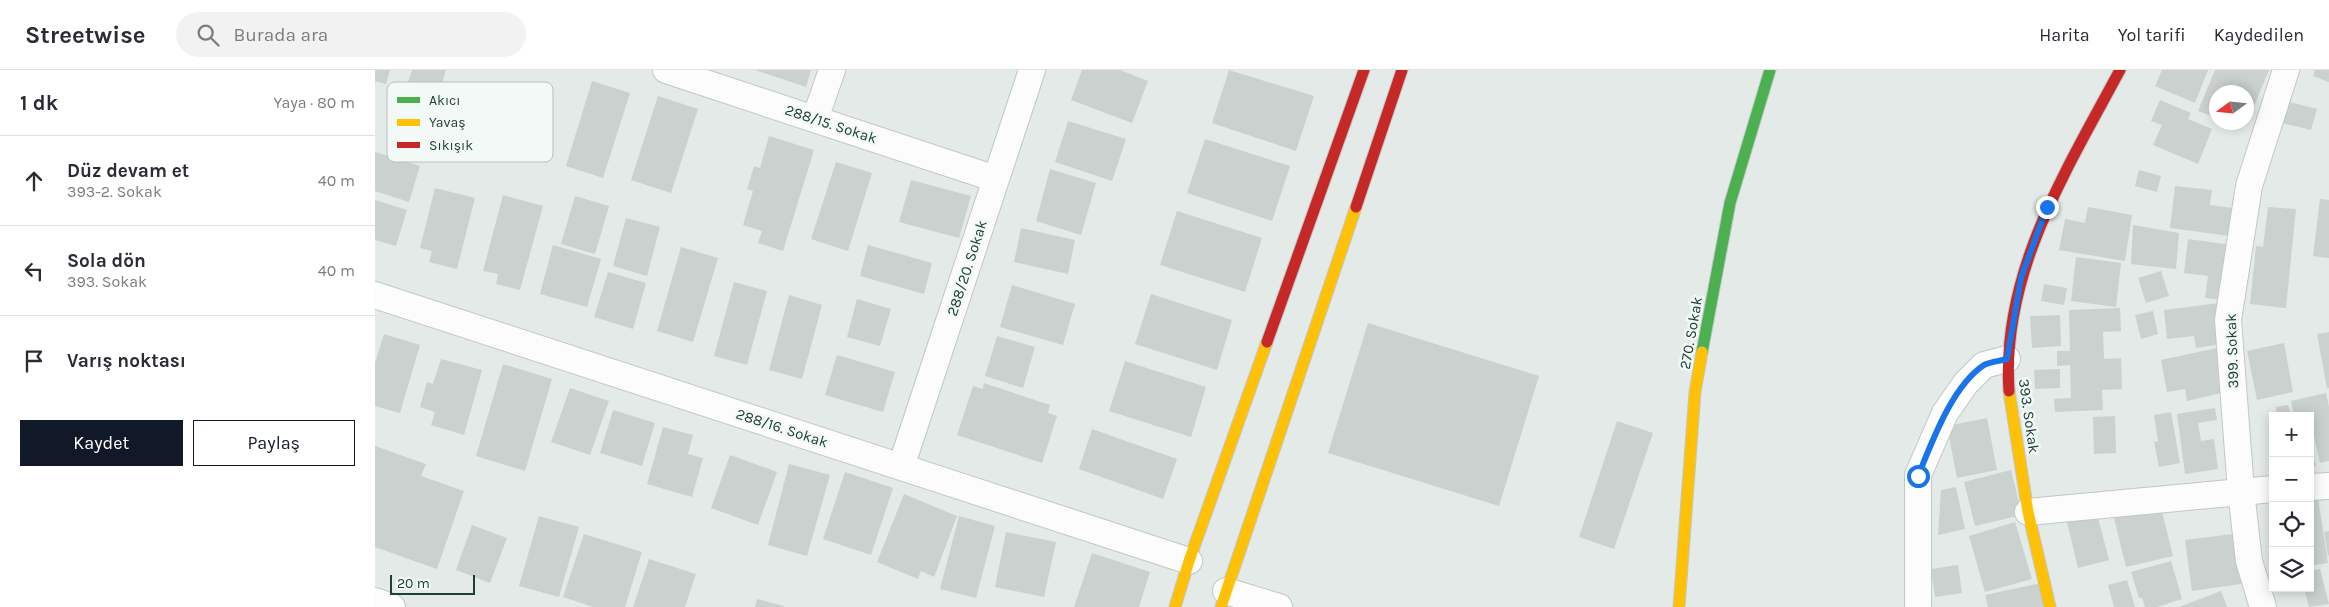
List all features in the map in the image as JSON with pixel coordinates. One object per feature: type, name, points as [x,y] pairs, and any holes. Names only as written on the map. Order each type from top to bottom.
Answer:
[{"type":"street","name":"288/15. Sokak","points":[[666,70],[996,179]]},
{"type":"street","points":[[815,119],[832,70]]},
{"type":"street","name":"288/20. Sokak","points":[[901,467],[1032,70]]},
{"type":"street","points":[[1175,607],[1189,561],[1364,70]]},
{"type":"street","points":[[1279,607],[1224,599],[1402,70]]},
{"type":"street","name":"270. Sokak","points":[[1679,607],[1695,392],[1730,203],[1770,70]]},
{"type":"street","name":"393. Sokak","points":[[2050,607],[2028,512],[2010,400],[2007,359],[2021,278],[2047,207],[2120,70]]},
{"type":"street","name":"399. Sokak","points":[[2263,607],[2249,561],[2241,491],[2228,320],[2249,186],[2286,70]]},
{"type":"street","name":"288/16. Sokak","points":[[375,295],[1189,561]]},
{"type":"street","points":[[1918,607],[1918,476],[1945,413],[1965,383],[1984,365],[2007,359]]},
{"type":"street","points":[[2314,487],[2329,486]]},
{"type":"street","points":[[2028,512],[2269,489]]},
{"type":"street","points":[[375,601],[392,607]]},
{"type":"building","points":[[375,70],[390,70],[386,84],[375,81]]},
{"type":"building","points":[[412,70],[446,70],[442,82],[408,82]]},
{"type":"building","points":[[755,70],[811,70],[806,87]]},
{"type":"building","points":[[1082,70],[1120,70],[1148,81],[1132,123],[1071,100]]},
{"type":"building","points":[[1229,70],[1314,96],[1296,151],[1212,123]]},
{"type":"building","points":[[2162,70],[2208,70],[2195,103],[2155,86]]},
{"type":"building","points":[[2215,70],[2269,70],[2254,106],[2254,85],[2209,85],[2209,115],[2198,111]]},
{"type":"building","points":[[2315,70],[2329,70],[2329,82],[2313,76]]},
{"type":"building","points":[[592,81],[630,93],[603,178],[566,166]]},
{"type":"building","points":[[658,96],[698,109],[671,193],[631,180]]},
{"type":"building","points":[[2160,100],[2191,113],[2188,119],[2212,130],[2198,164],[2153,145],[2162,125],[2151,121]]},
{"type":"building","points":[[2282,100],[2317,109],[2311,130],[2277,122]]},
{"type":"building","points":[[1068,121],[1126,139],[1112,181],[1055,162]]},
{"type":"building","points":[[769,136],[814,150],[783,251],[758,243],[762,231],[743,225],[753,191],[747,189],[754,166],[760,168]]},
{"type":"building","points":[[1205,139],[1290,166],[1272,221],[1187,193]]},
{"type":"building","points":[[375,152],[387,156],[387,162],[407,162],[420,166],[409,202],[375,191]]},
{"type":"building","points":[[836,162],[872,173],[848,251],[811,239]]},
{"type":"building","points":[[1050,169],[1096,183],[1081,235],[1036,221]]},
{"type":"building","points":[[2139,170],[2161,176],[2157,192],[2135,186]]},
{"type":"building","points":[[911,180],[971,196],[959,238],[899,222]]},
{"type":"building","points":[[2175,186],[2212,190],[2210,205],[2233,208],[2229,236],[2170,228]]},
{"type":"building","points":[[435,188],[475,198],[457,269],[429,262],[432,251],[420,248]]},
{"type":"building","points":[[503,195],[543,206],[520,290],[496,284],[498,274],[483,271]]},
{"type":"building","points":[[575,196],[609,206],[595,254],[561,244]]},
{"type":"building","points":[[2320,199],[2329,200],[2329,258],[2313,256]]},
{"type":"building","points":[[375,200],[407,210],[396,246],[375,240]]},
{"type":"building","points":[[2088,207],[2132,215],[2125,261],[2059,250],[2065,219],[2085,223]]},
{"type":"building","points":[[2268,207],[2296,209],[2286,308],[2250,304],[2256,246],[2263,247]]},
{"type":"building","points":[[1177,211],[1262,238],[1245,292],[1160,265]]},
{"type":"building","points":[[626,218],[660,227],[647,276],[613,266]]},
{"type":"building","points":[[2133,225],[2179,233],[2176,269],[2131,264]]},
{"type":"building","points":[[1021,228],[1075,240],[1068,274],[1014,262]]},
{"type":"building","points":[[2188,239],[2232,245],[2225,300],[2205,298],[2208,276],[2184,273]]},
{"type":"building","points":[[553,245],[601,259],[587,307],[540,294]]},
{"type":"building","points":[[868,245],[932,263],[924,294],[860,276]]},
{"type":"building","points":[[681,247],[718,258],[693,342],[657,331]]},
{"type":"building","points":[[2076,257],[2121,263],[2116,307],[2071,301]]},
{"type":"building","points":[[2161,271],[2169,296],[2146,303],[2138,278]]},
{"type":"building","points":[[608,272],[646,283],[633,329],[594,317]]},
{"type":"building","points":[[734,282],[767,291],[747,365],[714,356]]},
{"type":"building","points":[[2044,284],[2067,288],[2064,305],[2041,301]]},
{"type":"building","points":[[1012,285],[1075,304],[1063,345],[1000,327]]},
{"type":"building","points":[[1151,294],[1232,320],[1217,370],[1135,344]]},
{"type":"building","points":[[789,295],[822,305],[802,379],[769,370]]},
{"type":"building","points":[[857,299],[891,309],[880,346],[847,337]]},
{"type":"building","points":[[2219,303],[2223,344],[2196,348],[2194,336],[2167,339],[2164,310]]},
{"type":"building","points":[[2120,308],[2121,331],[2103,332],[2104,359],[2121,358],[2122,389],[2102,390],[2103,410],[2055,412],[2054,399],[2071,398],[2070,365],[2057,366],[2057,351],[2070,351],[2069,310]]},
{"type":"building","points":[[2153,311],[2158,334],[2141,339],[2135,315]]},
{"type":"building","points":[[2060,315],[2061,346],[2032,348],[2030,316]]},
{"type":"building","points":[[1368,323],[1539,376],[1499,506],[1328,453]]},
{"type":"building","points":[[2329,332],[2329,388],[2327,388],[2317,334]]},
{"type":"building","points":[[384,334],[420,345],[400,413],[375,406],[375,363]]},
{"type":"building","points":[[997,336],[1035,347],[1023,388],[985,376]]},
{"type":"building","points":[[2284,343],[2293,392],[2257,400],[2247,351]]},
{"type":"building","points":[[2217,348],[2226,392],[2187,401],[2185,389],[2167,392],[2161,360]]},
{"type":"building","points":[[837,355],[895,372],[883,412],[825,395]]},
{"type":"building","points":[[441,359],[482,370],[464,435],[431,425],[435,412],[420,407],[427,382],[433,384]]},
{"type":"building","points":[[1125,361],[1206,387],[1191,437],[1109,411]]},
{"type":"building","points":[[503,364],[552,379],[525,471],[476,456]]},
{"type":"building","points":[[2060,369],[2060,388],[2035,389],[2034,370]]},
{"type":"building","points":[[984,383],[1050,405],[1048,413],[1057,416],[1042,463],[957,435],[973,386],[983,389]]},
{"type":"building","points":[[570,388],[609,401],[590,455],[551,442]]},
{"type":"building","points":[[2326,393],[2329,407],[2329,461],[2320,463],[2314,436],[2314,412],[2293,412],[2291,401]]},
{"type":"building","points":[[2288,405],[2290,412],[2277,412],[2276,407]]},
{"type":"building","points":[[2215,408],[2217,420],[2198,423],[2201,441],[2214,439],[2218,469],[2185,474],[2177,414]]},
{"type":"building","points":[[613,410],[655,423],[642,466],[600,453]]},
{"type":"building","points":[[2171,412],[2180,463],[2159,467],[2154,442],[2158,441],[2154,415]]},
{"type":"building","points":[[2115,416],[2116,453],[2094,454],[2093,417]]},
{"type":"building","points":[[1987,418],[1997,470],[1957,478],[1947,426]]},
{"type":"building","points":[[1617,421],[1653,433],[1614,549],[1579,537]]},
{"type":"building","points":[[663,427],[693,435],[688,454],[703,458],[692,497],[647,484]]},
{"type":"building","points":[[1092,429],[1177,459],[1163,499],[1079,469]]},
{"type":"building","points":[[375,446],[426,464],[421,476],[464,491],[437,569],[375,547]]},
{"type":"building","points":[[730,455],[777,472],[758,525],[711,508]]},
{"type":"building","points":[[789,464],[830,475],[807,556],[768,545]]},
{"type":"building","points":[[2011,470],[2022,515],[1975,526],[1964,482]]},
{"type":"building","points":[[845,472],[893,488],[871,555],[823,539]]},
{"type":"building","points":[[1956,487],[1965,529],[1938,535],[1941,490]]},
{"type":"building","points":[[2314,492],[2317,492],[2328,563],[2314,565],[2314,502]]},
{"type":"building","points":[[904,494],[957,516],[934,577],[921,571],[918,579],[877,562]]},
{"type":"building","points":[[2159,499],[2173,556],[2126,567],[2112,510]]},
{"type":"building","points":[[2096,510],[2109,560],[2078,568],[2066,518]]},
{"type":"building","points":[[539,516],[579,527],[559,597],[519,586]]},
{"type":"building","points":[[959,516],[995,526],[976,598],[940,589]]},
{"type":"building","points":[[2015,522],[2032,579],[1985,592],[1969,536]]},
{"type":"building","points":[[472,525],[507,538],[490,583],[456,570]]},
{"type":"building","points":[[2329,531],[2329,555],[2328,556],[2324,532]]},
{"type":"building","points":[[1006,532],[1056,542],[1044,597],[995,587]]},
{"type":"building","points":[[2241,533],[2248,583],[2192,591],[2185,540]]},
{"type":"building","points":[[584,534],[642,552],[625,607],[593,607],[563,597]]},
{"type":"building","points":[[1092,553],[1150,572],[1139,607],[1074,607]]},
{"type":"building","points":[[649,559],[696,574],[685,607],[633,607]]},
{"type":"building","points":[[2171,561],[2182,599],[2157,607],[2145,607],[2142,598],[2139,598],[2131,572]]},
{"type":"building","points":[[1958,565],[1962,593],[1935,597],[1931,569]]},
{"type":"building","points":[[2320,569],[2329,604],[2309,607],[2305,592],[2314,592],[2314,570]]},
{"type":"building","points":[[2127,580],[2135,607],[2114,607],[2108,585]]},
{"type":"building","points":[[2041,583],[2046,607],[1988,607],[1985,595]]},
{"type":"building","points":[[2221,591],[2227,607],[2179,607]]},
{"type":"building","points":[[757,599],[784,606],[784,607],[755,607]]},
{"type":"traffic: fast","points":[[1702,352],[1730,203],[1770,70]]},
{"type":"traffic: slow","points":[[1221,607],[1356,207]]},
{"type":"traffic: slow","points":[[1175,607],[1189,561],[1267,342]]},
{"type":"traffic: slow","points":[[1679,607],[1695,392],[1702,352]]},
{"type":"traffic: slow","points":[[2009,391],[2028,512],[2050,607]]},
{"type":"traffic: jam","points":[[1267,342],[1364,70]]},
{"type":"traffic: jam","points":[[1356,207],[1402,70]]},
{"type":"traffic: jam","points":[[2009,391],[2009,347],[2015,305],[2026,264],[2041,224],[2059,185],[2120,70]]},
{"type":"route","points":[[1918,476],[1945,413],[1965,383],[1984,365],[2007,359],[2021,278],[2047,207]]}]
